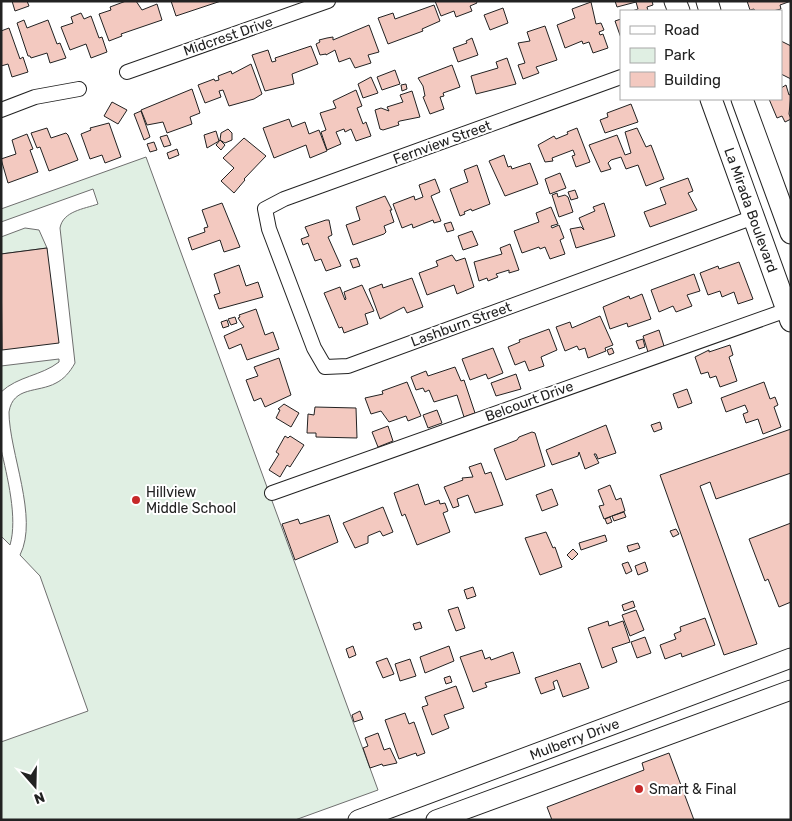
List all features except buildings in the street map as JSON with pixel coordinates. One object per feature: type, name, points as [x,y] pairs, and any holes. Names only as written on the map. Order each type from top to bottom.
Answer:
[{"type":"main road","name":"La Mirada Boulevard","points":[[711,100],[789,315]]},
{"type":"main road","points":[[742,100],[791,234]]},
{"type":"street","name":"Midcrest Drive","points":[[127,72],[328,1]]},
{"type":"street","name":"Fernview Street","points":[[265,209],[284,199],[620,77]]},
{"type":"street","points":[[1,110],[35,97],[78,89]]},
{"type":"street","name":"Lashburn Street","points":[[265,209],[269,229],[310,339],[325,367],[348,366],[754,217]]},
{"type":"street","name":"Belcourt Drive","points":[[272,493],[789,315]]},
{"type":"street","name":"Mulberry Drive","points":[[358,820],[791,658]]},
{"type":"street","name":"Mulberry Drive","points":[[436,820],[791,690]]},
{"type":"green space","name":"Hillview Middle School","points":[[146,157],[378,790],[295,820],[1,820],[1,742],[88,711],[40,576],[20,555],[25,540],[25,504],[13,446],[9,412],[15,398],[21,394],[59,381],[67,375],[75,363],[60,228],[62,222],[70,214],[98,204],[93,189],[1,222],[1,209]]},
{"type":"green space","points":[[25,228],[39,230],[47,248],[1,254],[1,237]]},
{"type":"green space","points":[[59,359],[59,362],[52,367],[15,383],[1,392],[1,366]]},
{"type":"green space","points":[[1,449],[9,484],[12,510],[13,522],[10,545],[1,536]]},
{"type":"place","name":"Hillview Middle School","points":[[136,500]]},
{"type":"place","name":"Smart & Final","points":[[639,789]]}]
